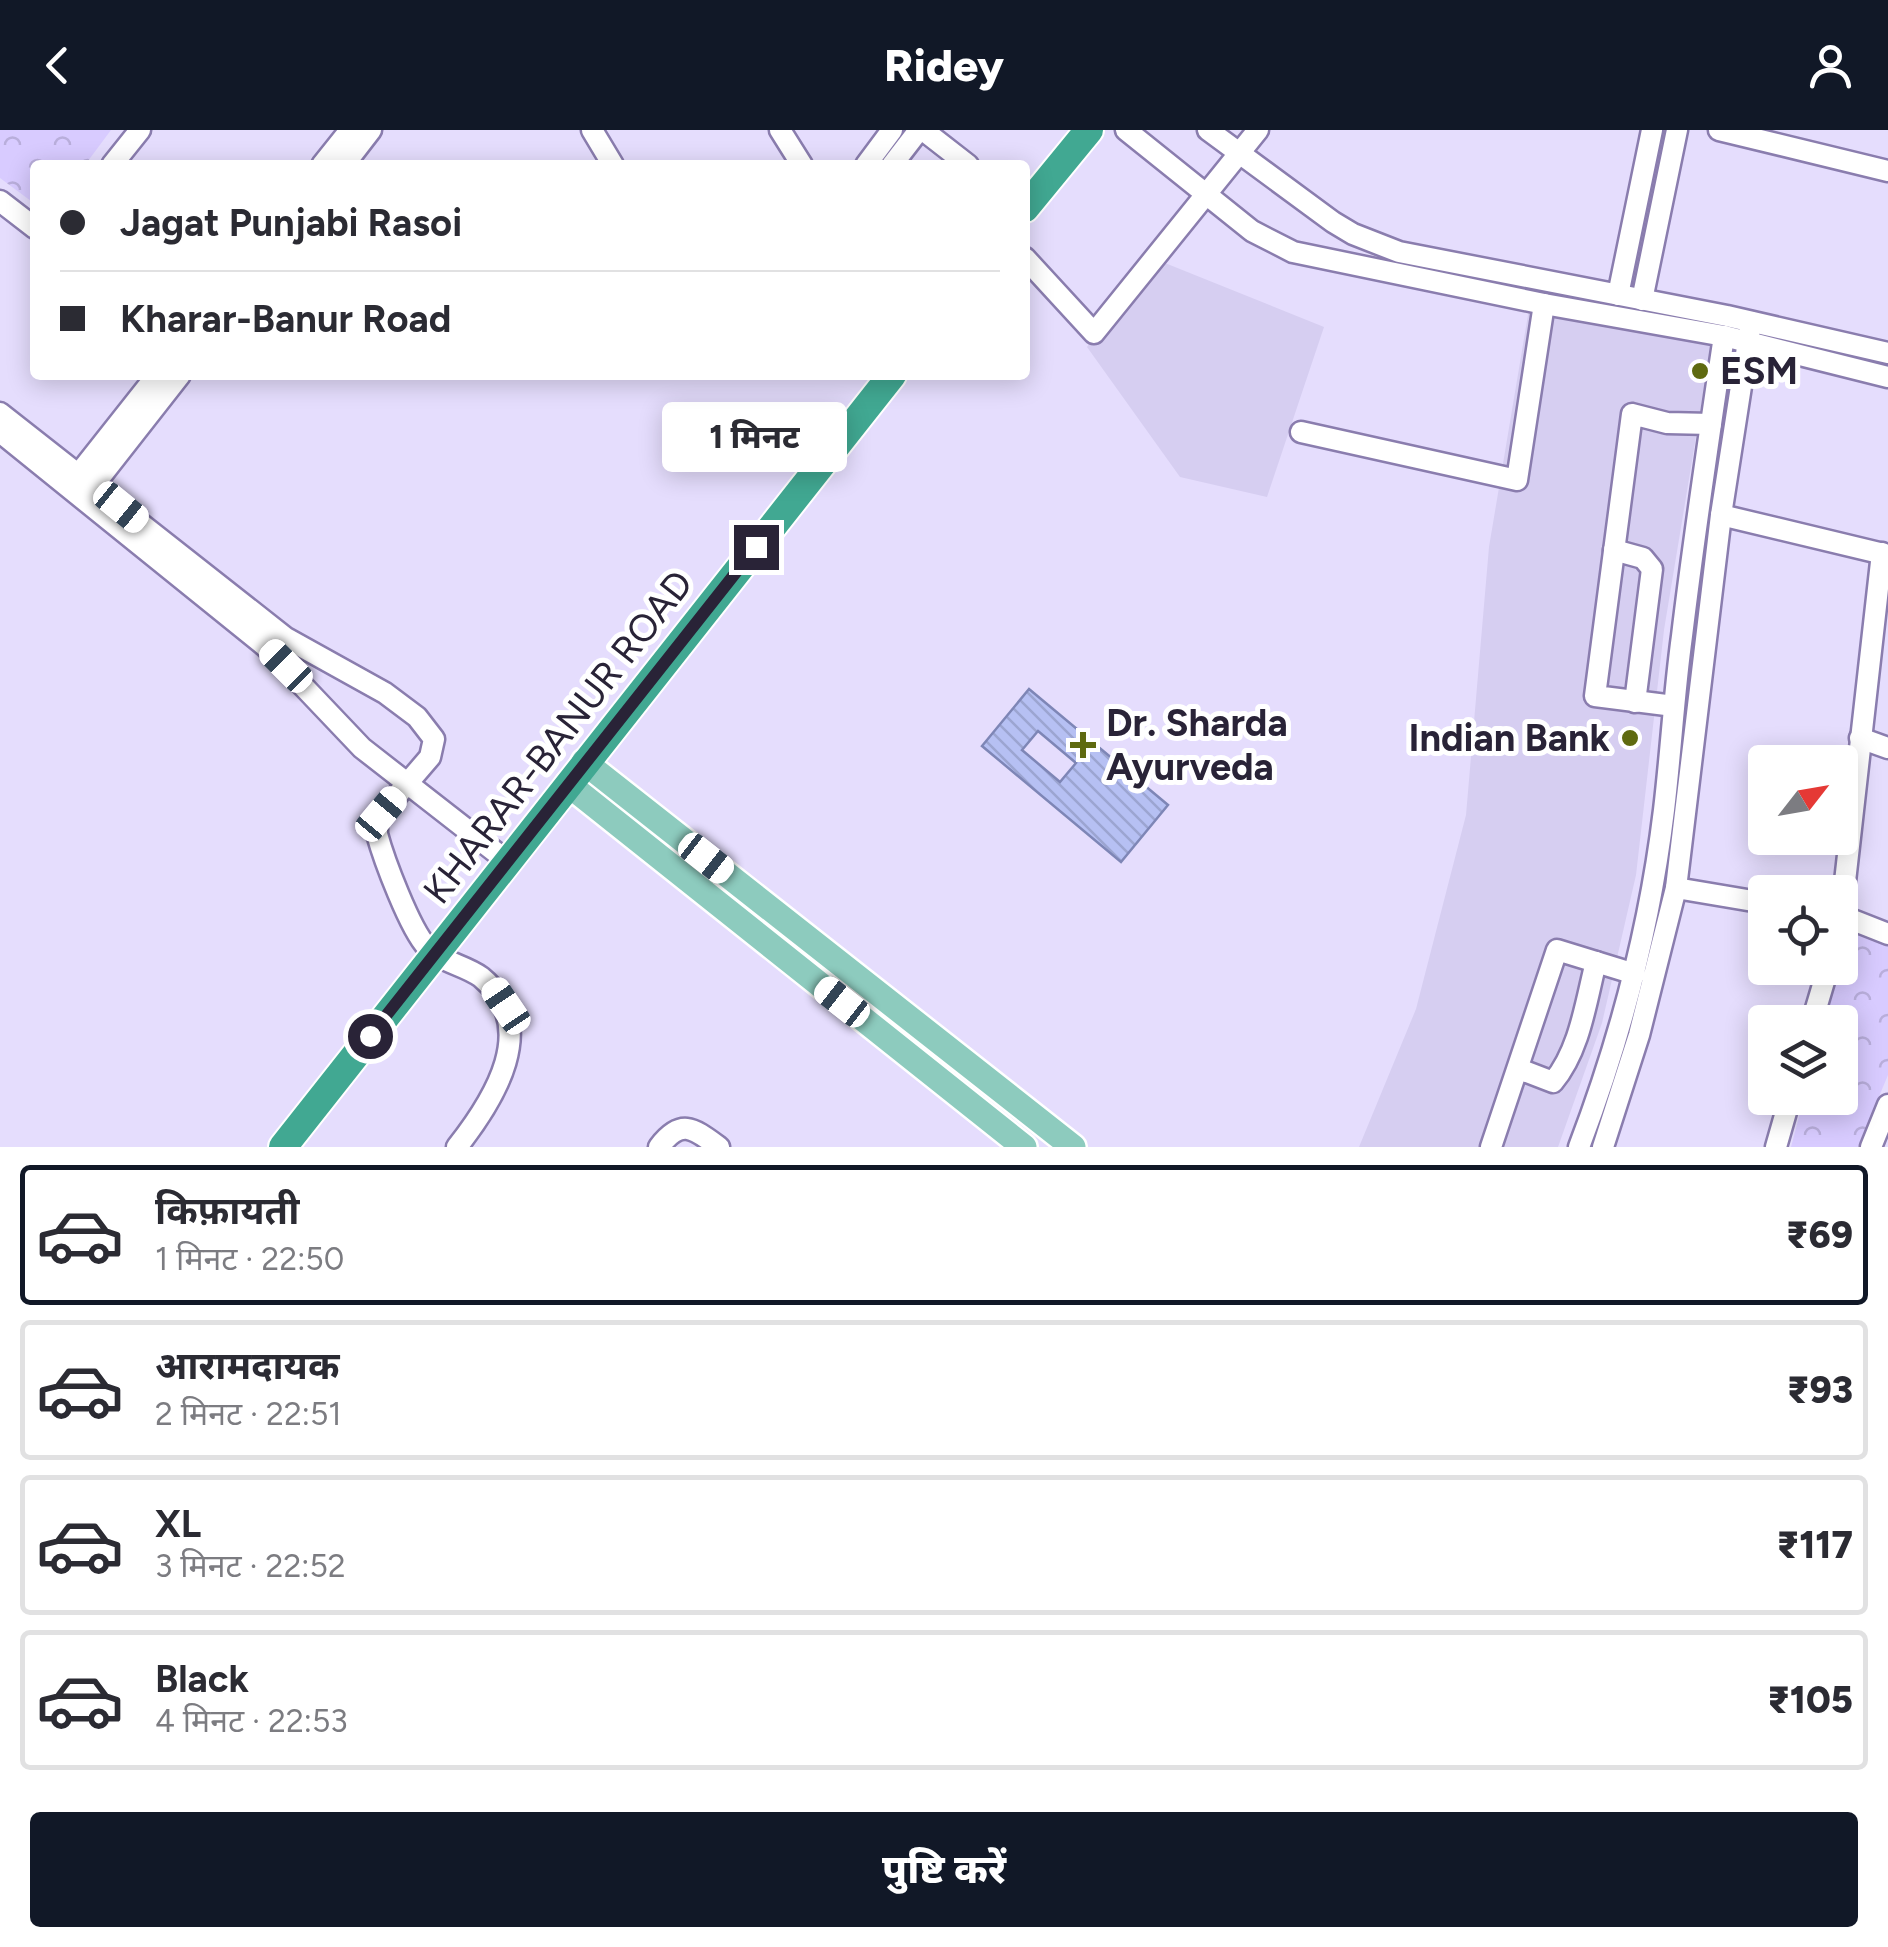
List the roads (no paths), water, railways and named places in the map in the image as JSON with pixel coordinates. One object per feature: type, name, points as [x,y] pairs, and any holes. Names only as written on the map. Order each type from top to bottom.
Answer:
[{"type":"highway","points":[[1030,202],[1089,130]]},
{"type":"highway","name":"KHARAR-BANUR ROAD","points":[[284,1147],[888,380]]},
{"type":"main road","points":[[576,773],[1024,1147]]},
{"type":"main road","points":[[576,773],[1072,1147]]},
{"type":"street","points":[[116,160],[140,130]]},
{"type":"street","points":[[326,160],[350,130]]},
{"type":"street","points":[[348,160],[371,130]]},
{"type":"street","points":[[592,130],[610,160]]},
{"type":"street","points":[[780,130],[799,160]]},
{"type":"street","points":[[870,160],[892,130]]},
{"type":"street","points":[[896,160],[921,130],[961,160]]},
{"type":"street","points":[[1126,130],[1252,230],[1293,252],[1544,304],[1724,336],[1749,332],[1888,353]]},
{"type":"street","points":[[1208,130],[1334,222],[1374,243],[1399,252],[1642,300],[1888,377]]},
{"type":"street","points":[[1030,263],[1094,333],[1258,130]]},
{"type":"street","points":[[1618,294],[1652,130]]},
{"type":"street","points":[[1642,300],[1677,130]]},
{"type":"street","points":[[1719,130],[1804,140],[1888,170]]},
{"type":"street","points":[[0,201],[30,224]]},
{"type":"street","points":[[1301,432],[1516,480],[1544,304]]},
{"type":"street","points":[[1603,1147],[1639,1035],[1676,888],[1720,515],[1749,332]]},
{"type":"street","points":[[1580,1147],[1635,974],[1664,811],[1674,706],[1724,336]]},
{"type":"street","points":[[81,486],[154,380]]},
{"type":"street","points":[[81,486],[176,380]]},
{"type":"street","points":[[0,412],[266,646],[343,730],[507,860]]},
{"type":"street","points":[[1674,706],[1595,696],[1614,550],[1632,414],[1667,424],[1711,424]]},
{"type":"street","points":[[0,432],[81,486],[286,638],[370,685],[417,718],[434,739],[434,749],[381,814],[377,834],[420,938],[434,954],[476,974],[494,988],[506,1006],[509,1025],[505,1068],[467,1143]]},
{"type":"street","points":[[1720,515],[1885,554],[1846,875]]},
{"type":"street","points":[[1614,550],[1643,558],[1652,569],[1635,702]]},
{"type":"street","points":[[1860,738],[1888,748]]},
{"type":"street","points":[[1676,888],[1748,899]]},
{"type":"street","points":[[1858,924],[1888,934]]},
{"type":"street","points":[[1491,1147],[1557,950],[1635,974]]},
{"type":"street","points":[[1519,1069],[1554,1082],[1577,1035],[1596,962]]},
{"type":"street","points":[[1871,1147],[1888,1106]]},
{"type":"street","points":[[1776,1147],[1785,1115]]},
{"type":"street","points":[[659,1147],[674,1130],[685,1128],[697,1131],[718,1147]]},
{"type":"place","name":"ESM","points":[[1700,371]]},
{"type":"place","name":"Indian Bank","points":[[1630,738]]},
{"type":"place","name":"Dr. Sharda Ayurveda","points":[[1083,745]]}]
